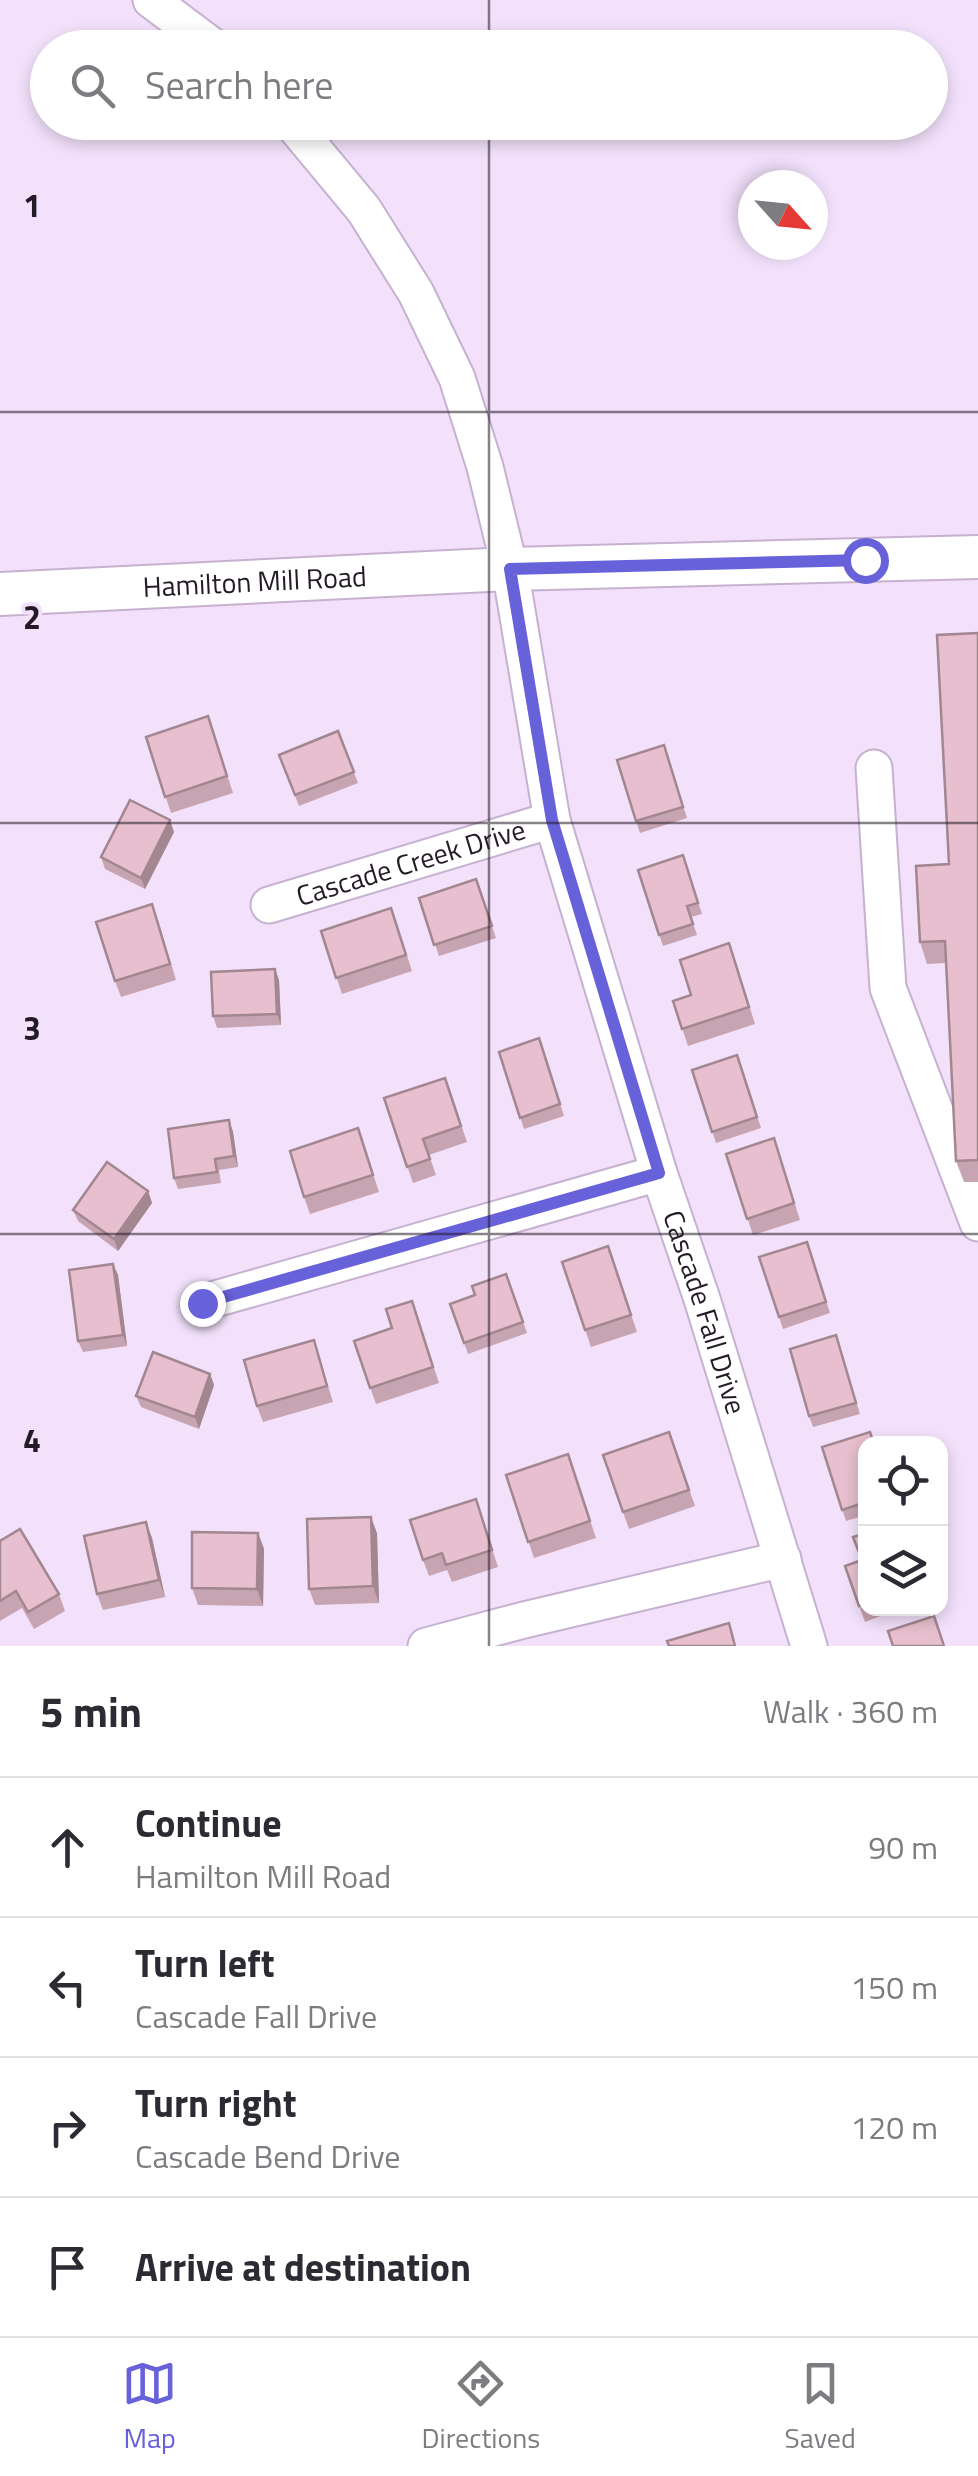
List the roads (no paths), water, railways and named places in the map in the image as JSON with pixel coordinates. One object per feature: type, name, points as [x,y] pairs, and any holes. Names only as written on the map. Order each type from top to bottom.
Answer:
[{"type":"main road","name":"Hamilton Mill Road","points":[[0,594],[510,569],[978,558]]},
{"type":"street","points":[[151,0],[191,30]]},
{"type":"street","points":[[306,140],[364,210],[416,294],[457,378],[485,466],[510,569]]},
{"type":"street","name":"Cascade Fall Drive","points":[[510,569],[552,820],[659,1173],[810,1646]]},
{"type":"street","points":[[874,768],[888,988],[978,1223]]},
{"type":"street","name":"Cascade Creek Drive","points":[[269,905],[552,820]]},
{"type":"street","points":[[202,1303],[659,1173]]},
{"type":"street","points":[[426,1646],[782,1559]]}]
